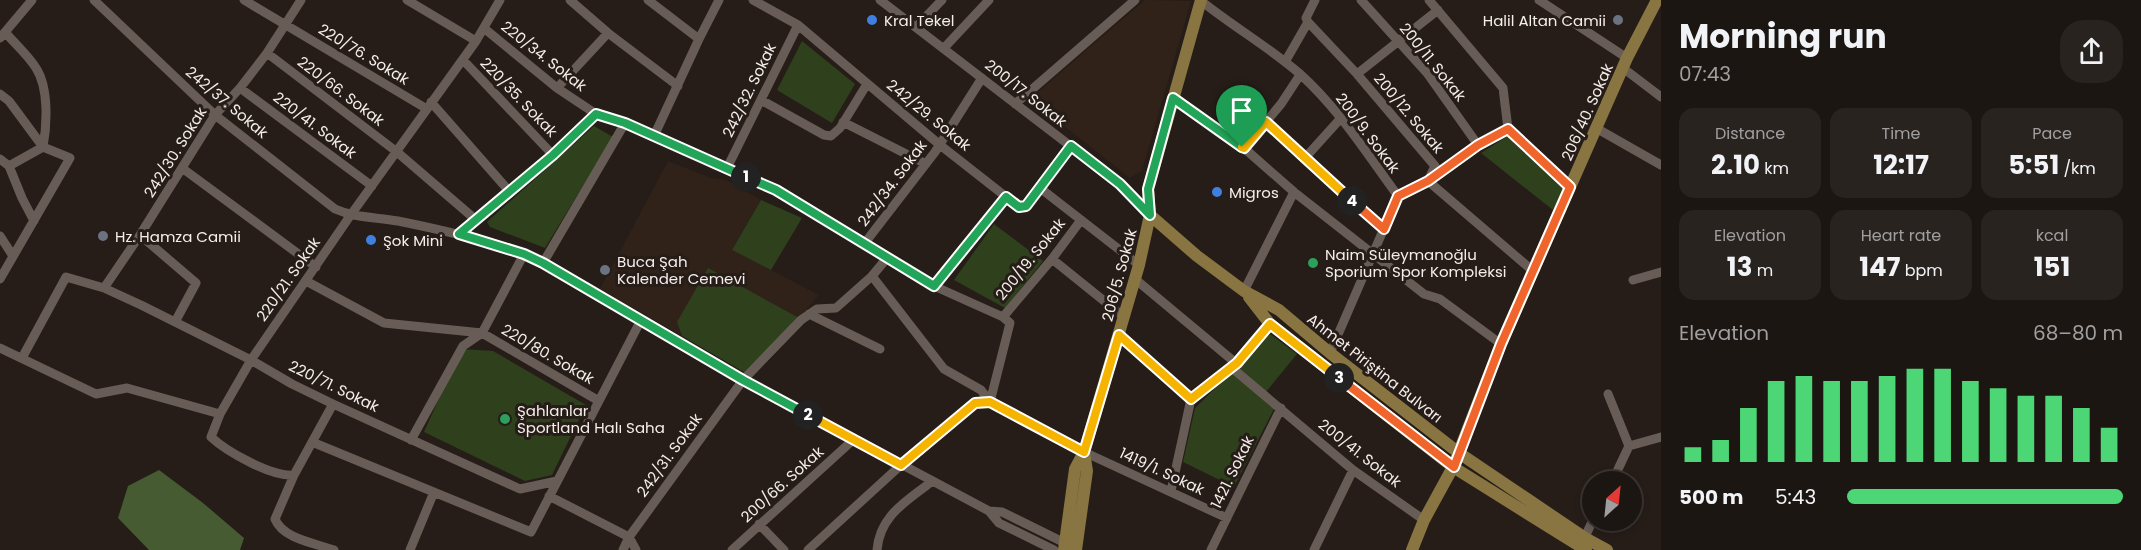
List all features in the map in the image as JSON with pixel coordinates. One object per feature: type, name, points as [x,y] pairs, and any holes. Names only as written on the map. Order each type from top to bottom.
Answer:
[{"type":"main road","name":"206/5. Sokak","points":[[1072,548],[1076,469],[1084,452],[1139,265],[1150,215],[1148,189],[1200,0]]},
{"type":"main road","name":"206/40. Sokak","points":[[1501,344],[1625,63],[1658,0]]},
{"type":"main road","name":"Ahmet Piriştina Bulvarı","points":[[1150,215],[1197,256],[1244,291],[1279,310],[1330,353],[1583,546]]},
{"type":"main road","name":"Ahmet Piriştina Bulvarı","points":[[1244,291],[1270,324],[1454,467],[1583,546],[1606,550]]},
{"type":"main road","points":[[1412,550],[1424,520],[1454,467],[1501,344]]},
{"type":"street","points":[[32,0],[2,35],[36,67],[42,79],[46,115],[43,147]]},
{"type":"street","name":"242/37. Sokak","points":[[94,0],[215,115],[335,209],[350,216]]},
{"type":"street","name":"220/76. Sokak","points":[[244,0],[429,105],[509,191]]},
{"type":"street","name":"242/30. Sokak","points":[[104,288],[215,115],[240,88],[267,53],[301,0]]},
{"type":"street","points":[[407,0],[476,41]]},
{"type":"street","name":"220/21. Sokak","points":[[294,475],[282,476],[223,448],[211,437],[220,414],[251,360],[350,216],[485,29],[500,0]]},
{"type":"street","points":[[570,0],[608,33],[678,86]]},
{"type":"street","points":[[648,0],[699,39]]},
{"type":"street","points":[[654,136],[719,0]]},
{"type":"street","name":"200/17. Sokak","points":[[880,0],[1120,184],[1150,215]]},
{"type":"street","points":[[916,27],[942,0]]},
{"type":"street","points":[[944,48],[988,0]]},
{"type":"street","points":[[1015,104],[1136,0]]},
{"type":"street","name":"200/9. Sokak","points":[[1200,0],[1300,75],[1341,118],[1398,196]]},
{"type":"street","points":[[1285,62],[1315,0]]},
{"type":"street","name":"200/11. Sokak","points":[[1361,0],[1427,74],[1478,145]]},
{"type":"street","points":[[1430,0],[1503,88],[1508,129],[1570,187]]},
{"type":"street","name":"242/29. Sokak","points":[[757,1],[798,25],[940,145],[1019,207],[1026,206],[1071,146]]},
{"type":"street","points":[[1544,2],[1625,63],[1661,97]]},
{"type":"street","points":[[1357,74],[1438,10]]},
{"type":"street","name":"200/12. Sokak","points":[[1307,20],[1357,74],[1435,166],[1428,181]]},
{"type":"street","name":"242/32. Sokak","points":[[727,168],[798,25]]},
{"type":"street","name":"220/34. Sokak","points":[[485,29],[557,88],[596,114],[625,123],[776,190],[934,286],[1003,317]]},
{"type":"street","points":[[557,88],[608,33]]},
{"type":"street","name":"220/66. Sokak","points":[[267,53],[397,152],[476,220]]},
{"type":"street","name":"220/35. Sokak","points":[[463,60],[553,155]]},
{"type":"street","points":[[1244,148],[1300,75]]},
{"type":"street","name":"242/34. Sokak","points":[[864,244],[940,145],[982,78]]},
{"type":"street","points":[[761,100],[827,136],[836,133],[867,84]]},
{"type":"street","name":"220/41. Sokak","points":[[240,88],[372,186]]},
{"type":"street","points":[[0,94],[9,101],[43,147],[69,158],[0,279]]},
{"type":"street","points":[[1173,98],[1244,148],[1373,256],[1424,294],[1440,299],[1501,344]]},
{"type":"street","name":"220/35. Sokak","points":[[459,234],[553,155],[596,114]]},
{"type":"street","points":[[1304,159],[1341,118]]},
{"type":"street","points":[[1266,122],[1304,159],[1384,229]]},
{"type":"street","points":[[543,263],[625,123]]},
{"type":"street","points":[[843,123],[926,164]]},
{"type":"street","points":[[1596,128],[1661,165]]},
{"type":"street","points":[[1330,353],[1398,196],[1428,181],[1478,145],[1508,129]]},
{"type":"street","points":[[9,166],[43,147]]},
{"type":"street","points":[[0,159],[9,166],[33,221]]},
{"type":"street","points":[[182,168],[316,267]]},
{"type":"street","points":[[1428,181],[1533,271]]},
{"type":"street","points":[[1040,188],[1139,265]]},
{"type":"street","points":[[1244,291],[1294,192]]},
{"type":"street","points":[[934,286],[1006,197]]},
{"type":"street","points":[[350,216],[387,219],[459,234],[524,254],[743,380],[931,482],[989,511],[1002,512],[1072,548]]},
{"type":"street","name":"200/19. Sokak","points":[[1003,317],[1052,259],[1081,220]]},
{"type":"street","points":[[140,235],[196,283],[175,322]]},
{"type":"street","points":[[0,236],[14,256]]},
{"type":"street","name":"220/80. Sokak","points":[[411,440],[463,346],[482,333],[524,254]]},
{"type":"street","points":[[743,380],[809,314],[817,309],[836,308],[872,276],[887,258]]},
{"type":"street","points":[[1052,259],[1124,317]]},
{"type":"street","points":[[1633,280],[1661,272]]},
{"type":"street","name":"1419/1. Sokak","points":[[872,276],[944,369],[981,390],[990,402],[1084,452],[1227,518]]},
{"type":"street","points":[[22,358],[66,277],[104,288]]},
{"type":"street","points":[[1135,279],[1234,366]]},
{"type":"street","name":"220/80. Sokak","points":[[306,281],[384,323],[482,333],[600,401]]},
{"type":"street","name":"220/71. Sokak","points":[[104,288],[251,360],[333,404],[520,489],[557,481]]},
{"type":"street","points":[[809,314],[880,349]]},
{"type":"street","points":[[808,550],[901,465],[975,403],[990,402],[1010,323],[1003,317]]},
{"type":"street","points":[[312,442],[531,532],[642,320]]},
{"type":"street","points":[[1171,491],[1191,399],[1234,366],[1270,324]]},
{"type":"street","points":[[1119,335],[1191,399]]},
{"type":"street","points":[[0,348],[96,394],[127,388],[220,414]]},
{"type":"street","name":"200/41. Sokak","points":[[1234,366],[1353,470],[1424,520]]},
{"type":"street","name":"242/31. Sokak","points":[[623,550],[629,537],[743,380]]},
{"type":"street","points":[[1608,394],[1629,446],[1617,471]]},
{"type":"street","points":[[333,404],[294,475],[275,519],[278,526],[285,532],[334,550]]},
{"type":"street","name":"1421. Sokak","points":[[1211,550],[1281,408]]},
{"type":"street","points":[[1629,446],[1661,437]]},
{"type":"street","name":"200/66. Sokak","points":[[732,550],[853,440]]},
{"type":"street","points":[[1314,550],[1353,470]]},
{"type":"street","points":[[877,550],[878,539],[888,517],[931,482]]},
{"type":"street","points":[[410,550],[434,492]]},
{"type":"street","points":[[549,496],[629,537],[636,550]]},
{"type":"street","points":[[989,511],[999,523],[1054,550]]},
{"type":"street","points":[[759,524],[784,550]]},
{"type":"street","points":[[1583,546],[1589,531]]},
{"type":"shaded area","points":[[1145,0],[1191,1],[1142,171],[1130,178],[1030,99]]},
{"type":"shaded area","points":[[668,161],[711,178],[726,180],[761,200],[732,250],[819,295],[799,318],[677,322],[682,336],[600,289]]},
{"type":"green space","points":[[802,41],[855,84],[832,123],[777,90]]},
{"type":"green space","points":[[594,126],[613,137],[545,248],[490,227],[487,222]]},
{"type":"green space","points":[[1511,134],[1567,187],[1553,210],[1481,153]]},
{"type":"green space","points":[[761,200],[802,218],[771,270],[732,250]]},
{"type":"green space","points":[[994,224],[1043,261],[1005,308],[954,280]]},
{"type":"green space","points":[[708,268],[799,318],[744,372],[682,336],[677,322]]},
{"type":"green space","points":[[1270,334],[1297,354],[1266,392],[1278,401],[1234,487],[1183,462],[1195,408]]},
{"type":"green space","name":"Şahlanlar Sportland Halı Saha","points":[[461,349],[493,351],[586,405],[552,475],[525,481],[424,432]]},
{"type":"green space","points":[[159,470],[244,538],[240,550],[149,550],[118,518],[128,486]]},
{"type":"place","name":"Kral Tekel","points":[[872,20]]},
{"type":"place","name":"Halil Altan Camii","points":[[1618,20]]},
{"type":"place","name":"Migros","points":[[1217,192]]},
{"type":"place","name":"Hz. Hamza Camii","points":[[103,236]]},
{"type":"place","name":"Şok Mini","points":[[371,240]]},
{"type":"place","name":"Naim Süleymanoğlu Sporium Spor Kompleksi","points":[[1313,263]]},
{"type":"place","name":"Buca Şah Kalender Cemevi","points":[[605,270]]},
{"type":"place","name":"Şahlanlar Sportland Halı Saha","points":[[505,419]]},
{"type":"route","points":[[1173,98],[1242,147],[1244,148],[1266,122],[1304,159],[1384,229],[1398,196],[1428,181],[1478,145],[1508,129],[1570,187],[1501,344],[1454,467],[1270,324],[1237,363],[1191,399],[1119,335],[1084,452],[990,402],[975,403],[901,465],[743,380],[543,263],[524,254],[459,234],[553,155],[596,114],[625,123],[776,190],[934,286],[1006,197],[1019,207],[1026,206],[1071,146],[1120,184],[1150,215],[1148,189],[1173,98]]}]
